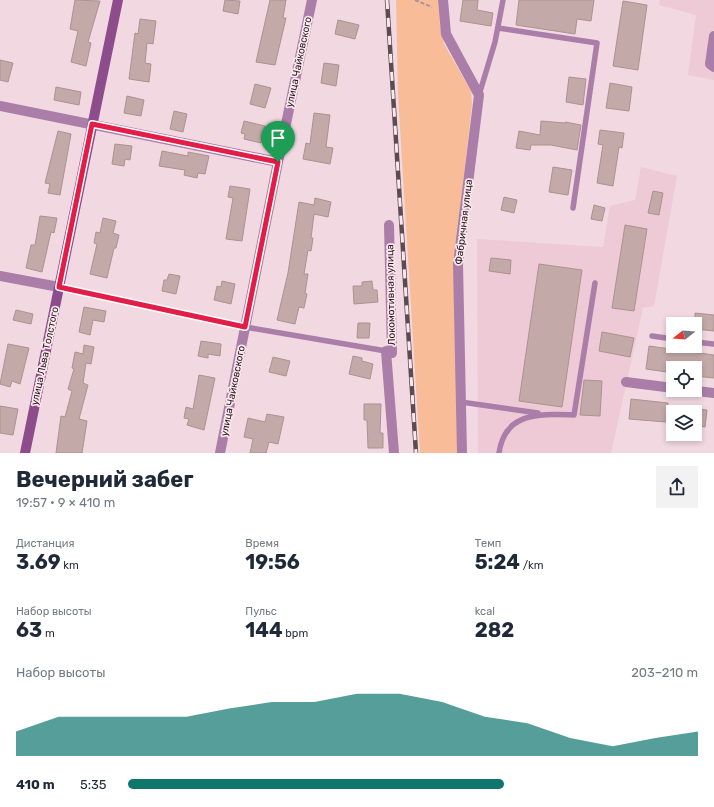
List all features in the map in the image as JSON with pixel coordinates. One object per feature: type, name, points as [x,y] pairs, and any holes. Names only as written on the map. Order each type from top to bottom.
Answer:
[{"type":"street","name":"улица Льва Толстого","points":[[25,453],[118,0]]},
{"type":"street","name":"улица Чайковского","points":[[220,453],[312,0]]},
{"type":"street","points":[[444,0],[443,10],[446,34],[479,95]]},
{"type":"street","points":[[714,36],[710,64],[714,67]]},
{"type":"street","name":"Фабричная улица","points":[[462,453],[458,264],[479,95]]},
{"type":"street","points":[[0,106],[278,162]]},
{"type":"street","name":"Локомотивная улица","points":[[390,225],[392,353],[386,351],[394,453]]},
{"type":"street","points":[[0,276],[59,287]]},
{"type":"street","points":[[626,382],[666,387]]},
{"type":"street","points":[[702,392],[714,393]]},
{"type":"lane","points":[[479,95],[498,28],[503,0]]},
{"type":"lane","points":[[498,28],[596,43],[573,208]]},
{"type":"lane","points":[[461,402],[540,414],[574,415],[595,283]]},
{"type":"lane","points":[[59,287],[245,327],[386,351]]},
{"type":"lane","points":[[652,336],[666,338]]},
{"type":"lane","points":[[702,343],[714,344]]},
{"type":"lane","points":[[499,453],[500,444],[507,430],[521,419],[540,414]]},
{"type":"path","points":[[414,0],[443,10]]},
{"type":"shaded area","points":[[396,0],[438,0],[440,26],[444,44],[471,91],[472,104],[454,264],[458,453],[420,453],[398,95]]},
{"type":"shaded area","points":[[660,0],[714,0],[714,80],[688,75],[696,15],[659,5]]},
{"type":"shaded area","points":[[641,167],[677,176],[654,306],[643,308],[611,453],[478,453],[477,239],[603,247],[610,206],[635,200]]},
{"type":"building","points":[[75,0],[100,1],[88,42],[91,43],[86,66],[71,62],[78,31],[70,29]]},
{"type":"building","points":[[225,0],[240,1],[238,14],[223,11]]},
{"type":"building","points":[[270,0],[286,0],[283,18],[286,18],[275,65],[256,62]]},
{"type":"building","points":[[463,0],[478,0],[477,10],[493,13],[491,26],[460,21]]},
{"type":"building","points":[[519,0],[594,0],[591,21],[577,19],[575,34],[516,25]]},
{"type":"building","points":[[623,1],[647,5],[638,70],[613,66]]},
{"type":"building","points":[[140,19],[156,21],[153,44],[147,43],[145,63],[151,64],[149,82],[129,79],[135,33],[138,34]]},
{"type":"building","points":[[338,20],[359,25],[355,39],[335,34]]},
{"type":"building","points":[[0,60],[13,63],[8,82],[0,80]]},
{"type":"building","points":[[324,63],[339,65],[336,86],[321,83]]},
{"type":"building","points":[[569,77],[586,79],[583,105],[566,102]]},
{"type":"building","points":[[610,83],[632,87],[629,111],[606,108]]},
{"type":"building","points":[[255,84],[271,88],[265,108],[250,104]]},
{"type":"building","points":[[56,87],[81,92],[79,105],[54,100]]},
{"type":"building","points":[[127,96],[144,100],[141,116],[124,113]]},
{"type":"building","points":[[174,111],[187,114],[183,132],[170,129]]},
{"type":"building","points":[[314,113],[330,115],[326,147],[333,148],[330,164],[303,159],[306,143],[310,144]]},
{"type":"building","points":[[244,121],[265,126],[261,143],[244,139],[245,134],[241,133]]},
{"type":"building","points":[[541,121],[565,122],[581,125],[577,150],[551,145],[531,145],[530,150],[516,148],[519,131],[540,135]]},
{"type":"building","points":[[600,130],[624,133],[622,148],[619,147],[613,186],[597,183],[603,145],[598,144]]},
{"type":"building","points":[[58,131],[71,134],[60,195],[48,193],[50,184],[45,183]]},
{"type":"building","points":[[115,144],[132,146],[130,160],[125,159],[124,166],[112,164]]},
{"type":"building","points":[[162,151],[188,156],[188,152],[209,156],[205,174],[198,173],[197,178],[184,175],[185,170],[159,166]]},
{"type":"building","points":[[553,167],[572,170],[568,195],[549,192]]},
{"type":"building","points":[[230,186],[250,189],[242,241],[226,239],[233,198],[228,197]]},
{"type":"building","points":[[653,191],[663,193],[659,215],[648,213]]},
{"type":"building","points":[[504,197],[517,200],[514,213],[501,210]]},
{"type":"building","points":[[315,198],[331,202],[328,217],[314,214],[311,251],[308,250],[304,274],[308,274],[305,293],[307,294],[304,308],[299,307],[295,324],[277,320],[288,273],[299,202],[314,205]]},
{"type":"building","points":[[594,205],[605,208],[602,221],[591,219]]},
{"type":"building","points":[[40,216],[57,218],[54,233],[51,232],[42,272],[26,268],[31,245],[35,245]]},
{"type":"building","points":[[103,218],[116,221],[113,233],[119,235],[116,248],[114,248],[107,278],[90,274],[97,244],[94,243],[96,232],[100,233]]},
{"type":"building","points":[[625,225],[647,229],[634,311],[612,308]]},
{"type":"building","points":[[491,258],[511,260],[510,274],[489,271]]},
{"type":"building","points":[[539,264],[582,270],[562,407],[519,401]]},
{"type":"building","points":[[169,274],[180,276],[176,294],[162,291],[164,280],[167,280]]},
{"type":"building","points":[[222,281],[235,284],[231,304],[214,300],[217,286],[221,287]]},
{"type":"building","points":[[372,281],[373,290],[377,290],[378,302],[354,304],[353,286],[362,286],[362,282]]},
{"type":"building","points":[[84,307],[106,311],[104,322],[93,320],[90,335],[79,332]]},
{"type":"building","points":[[16,310],[33,314],[31,324],[13,320]]},
{"type":"building","points":[[695,313],[714,315],[714,331],[702,330],[702,317],[695,317]]},
{"type":"building","points":[[358,323],[370,323],[369,338],[357,338]]},
{"type":"building","points":[[602,332],[634,338],[630,357],[599,351]]},
{"type":"building","points":[[201,341],[221,344],[220,356],[208,354],[208,358],[198,356]]},
{"type":"building","points":[[8,344],[29,348],[20,384],[12,381],[10,387],[0,384]]},
{"type":"building","points":[[84,345],[94,347],[91,364],[86,363],[83,383],[88,385],[79,419],[87,421],[82,453],[56,453],[61,416],[65,417],[72,391],[68,389],[74,369],[72,368],[75,352],[83,354]]},
{"type":"building","points":[[649,346],[666,348],[666,353],[700,353],[714,355],[714,378],[702,377],[702,361],[666,361],[666,372],[646,369]]},
{"type":"building","points":[[353,356],[362,358],[362,361],[373,364],[370,379],[349,374]]},
{"type":"building","points":[[273,357],[290,361],[286,376],[269,372]]},
{"type":"building","points":[[199,375],[215,378],[204,430],[187,425],[189,419],[184,418],[186,407],[193,409]]},
{"type":"building","points":[[584,380],[602,381],[600,416],[580,415]]},
{"type":"building","points":[[631,399],[668,403],[668,405],[666,405],[666,422],[629,419]]},
{"type":"building","points":[[364,404],[381,404],[380,433],[383,433],[383,448],[368,448],[367,420],[364,420]]},
{"type":"building","points":[[0,406],[18,409],[13,435],[0,433]]},
{"type":"building","points":[[702,410],[707,410],[705,427],[702,426]]},
{"type":"building","points":[[267,414],[284,417],[278,444],[269,442],[266,453],[250,453],[253,439],[244,437],[248,418],[265,422]]},
{"type":"railway","points":[[387,0],[416,453]]},
{"type":"route","points":[[92,124],[278,162],[245,327],[59,287],[92,124]]}]
